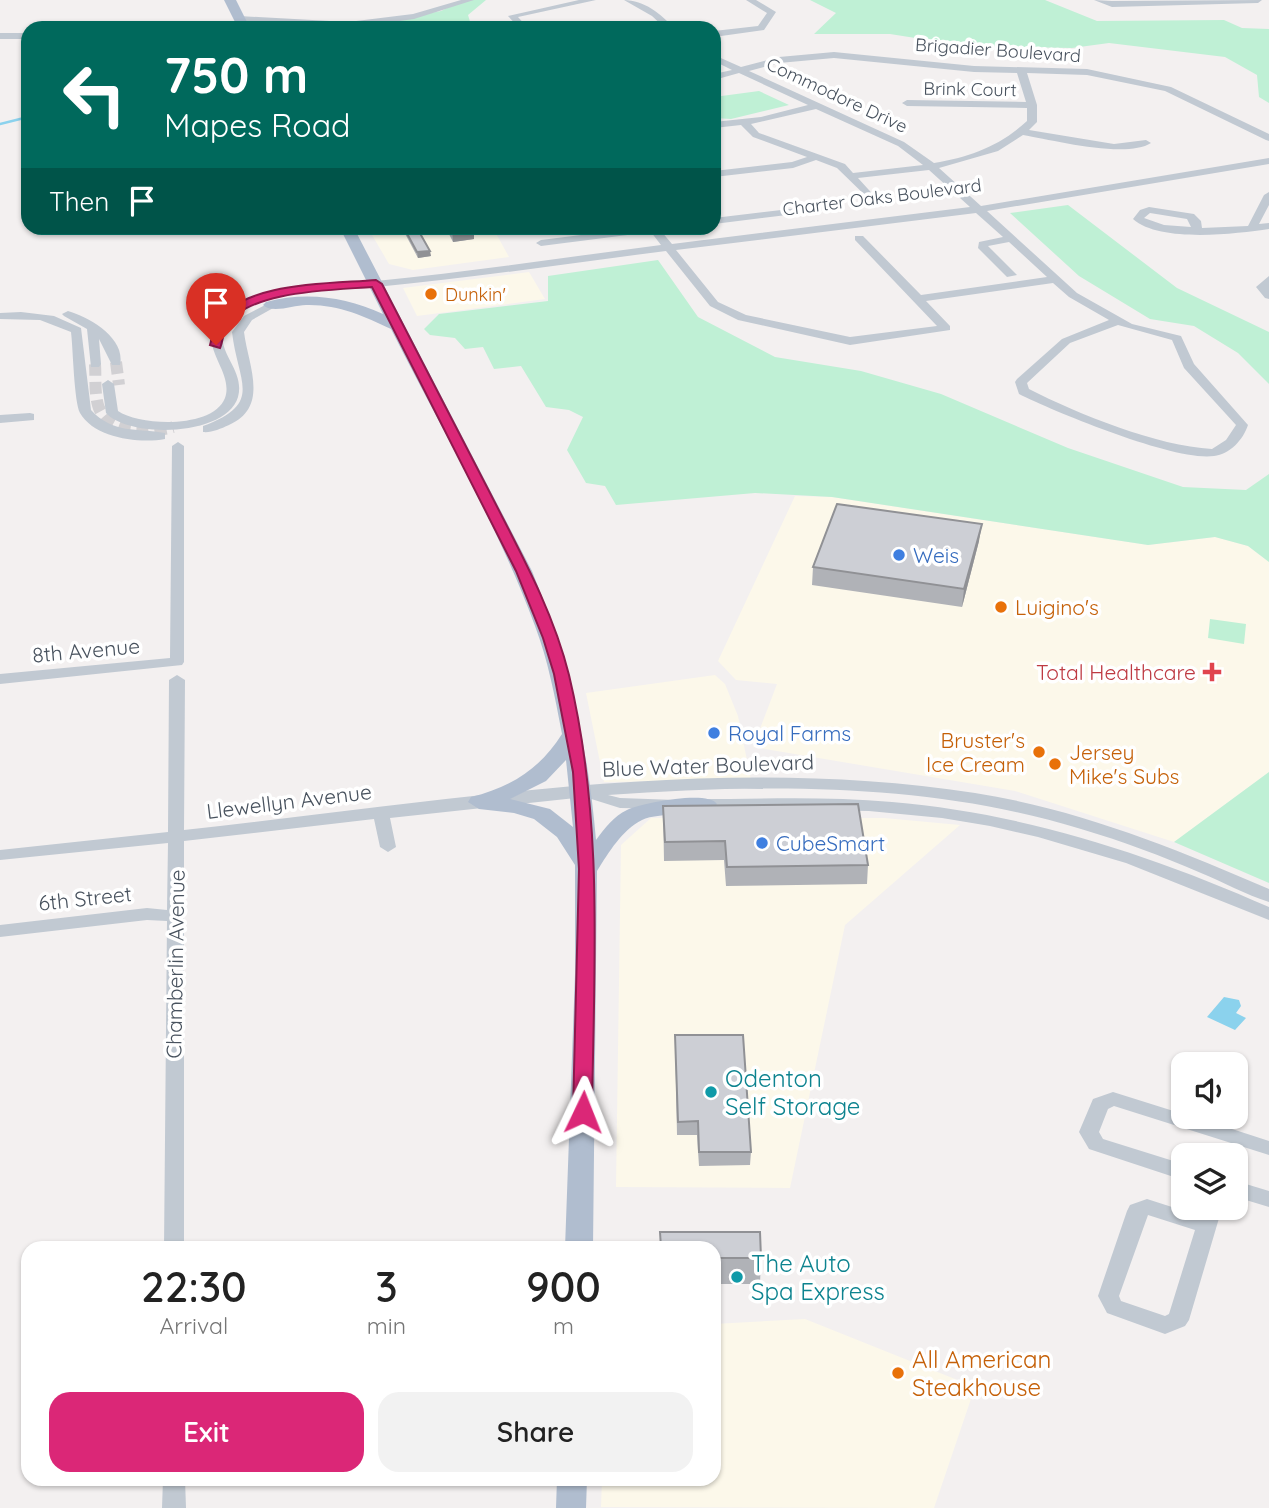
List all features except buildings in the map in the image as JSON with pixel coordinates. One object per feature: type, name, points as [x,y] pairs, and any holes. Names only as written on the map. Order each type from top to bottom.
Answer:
[{"type":"main road","points":[[230,0],[240,21]]},
{"type":"main road","points":[[350,235],[539,607],[561,674],[583,793],[587,869],[579,1241]]},
{"type":"main road","points":[[271,305],[295,300],[341,301],[397,326]]},
{"type":"main road","points":[[478,802],[510,792],[548,772],[573,733]]},
{"type":"main road","points":[[478,802],[510,805],[550,818],[564,828],[587,869]]},
{"type":"main road","points":[[587,869],[612,831],[631,815],[706,804]]},
{"type":"main road","points":[[571,1508],[572,1486]]},
{"type":"street","points":[[377,21],[414,16],[470,0]]},
{"type":"street","points":[[517,21],[512,16],[592,0]]},
{"type":"street","points":[[628,0],[662,21]]},
{"type":"street","points":[[721,33],[761,28],[772,12],[750,0]]},
{"type":"street","points":[[1098,0],[1112,4],[1258,0]]},
{"type":"street","points":[[0,36],[21,36]]},
{"type":"street","name":"Brigadier Boulevard","points":[[721,75],[779,60],[834,55],[1021,70],[1087,72],[1151,83],[1184,95],[1269,138]]},
{"type":"street","name":"Commodore Drive","points":[[721,61],[890,137],[930,165],[1055,279],[1089,306],[1146,332],[1177,338],[1188,365],[1242,425],[1219,451],[1202,453],[1108,426],[1023,391],[1021,382],[1066,341],[1118,321]]},
{"type":"street","points":[[851,176],[930,165],[990,151],[1023,132],[1032,122],[1032,105],[1021,70]]},
{"type":"street","name":"Brink Court","points":[[907,103],[1032,105]]},
{"type":"street","points":[[721,124],[744,122],[819,105]]},
{"type":"street","points":[[744,122],[756,135],[841,166],[873,200]]},
{"type":"street","points":[[1023,132],[1114,147],[1146,144]]},
{"type":"street","name":"Charter Oaks Boulevard","points":[[976,207],[1269,155]]},
{"type":"street","points":[[721,173],[793,165],[817,157]]},
{"type":"street","name":"Charter Oaks Boulevard","points":[[331,287],[376,284],[666,244],[976,207],[1269,161]]},
{"type":"street","points":[[1251,229],[1269,195]]},
{"type":"street","points":[[721,220],[824,208]]},
{"type":"street","points":[[1197,230],[1196,220],[1190,216],[1149,210],[1138,219],[1146,224],[1197,230],[1269,226]]},
{"type":"street","points":[[541,243],[602,235]]},
{"type":"street","points":[[660,235],[721,308],[752,321],[838,339],[862,341],[946,328],[859,238]]},
{"type":"street","points":[[1010,239],[983,244],[983,248],[1011,275]]},
{"type":"street","points":[[918,299],[1055,279]]},
{"type":"street","points":[[1269,279],[1262,286],[1269,296]]},
{"type":"street","points":[[0,316],[43,315],[64,321],[77,330],[85,411],[91,420],[120,433],[162,436],[213,427],[241,411],[250,396],[250,388],[238,332],[247,318],[271,305],[331,287]]},
{"type":"street","points":[[113,384],[112,413],[128,423],[173,427],[211,416],[228,404],[232,388],[216,345],[220,326],[232,314],[273,294],[331,287]]},
{"type":"street","points":[[0,310],[44,309],[67,313],[93,329],[109,341],[105,364],[93,329]]},
{"type":"street","points":[[0,419],[30,416]]},
{"type":"street","name":"8th Avenue","points":[[0,679],[177,662],[178,446]]},
{"type":"street","name":"Chamberlin Avenue","points":[[174,1241],[177,680]]},
{"type":"street","name":"Blue Water Boulevard","points":[[583,793],[620,789],[806,784],[859,785],[975,798],[1032,810],[1134,839],[1269,896]]},
{"type":"street","name":"Llewellyn Avenue","points":[[0,855],[478,802],[583,793]]},
{"type":"street","name":"Blue Water Boulevard","points":[[583,793],[620,803],[855,805],[980,819],[1069,840],[1165,869],[1269,914]]},
{"type":"street","points":[[381,813],[388,847]]},
{"type":"street","name":"6th Street","points":[[0,931],[147,914],[175,916]]},
{"type":"street","points":[[1171,1168],[1097,1143],[1089,1132],[1100,1104],[1113,1100],[1269,1148]]},
{"type":"street","points":[[1248,1193],[1269,1199]]},
{"type":"street","points":[[1147,1207],[1209,1217],[1178,1320],[1165,1325],[1114,1307],[1108,1296],[1137,1211],[1147,1207]]},
{"type":"street","points":[[174,1486],[174,1508]]},
{"type":"shaded area","points":[[372,235],[497,235],[509,257],[413,270],[389,264]]},
{"type":"shaded area","points":[[529,272],[545,299],[417,316],[403,288]]},
{"type":"shaded area","points":[[795,496],[832,497],[1148,545],[1215,537],[1248,546],[1269,562],[1269,772],[1174,842],[1015,791],[753,747],[777,684],[736,680],[718,661]]},
{"type":"shaded area","points":[[715,675],[725,684],[738,716],[751,780],[604,782],[586,693]]},
{"type":"shaded area","points":[[651,818],[884,818],[960,825],[845,925],[790,1188],[616,1187],[621,845]]},
{"type":"shaded area","points":[[805,1319],[975,1387],[934,1508],[601,1507],[602,1486],[721,1486],[721,1324]]},
{"type":"green space","points":[[463,0],[486,0],[468,15],[470,21],[387,21],[441,11]]},
{"type":"green space","points":[[810,0],[1045,0],[1097,21],[1224,20],[1242,28],[1269,29],[1269,103],[1259,97],[1257,75],[1225,57],[1109,43],[1072,48],[966,46],[890,34],[814,34],[836,13]]},
{"type":"green space","points":[[759,91],[789,105],[731,119],[721,118],[721,96]]},
{"type":"green space","points":[[1068,205],[1177,288],[1269,332],[1269,384],[1238,353],[1194,326],[1150,319],[1079,276],[1010,213]]},
{"type":"green space","points":[[658,260],[698,317],[775,357],[861,371],[941,394],[1068,448],[1183,487],[1246,490],[1269,474],[1269,562],[1248,546],[1215,537],[1148,545],[832,497],[755,493],[616,505],[605,486],[586,483],[567,450],[583,417],[569,410],[546,407],[521,366],[494,369],[483,347],[465,349],[455,338],[430,335],[424,329],[439,314],[548,301],[548,276]]},
{"type":"green space","points":[[1210,619],[1246,624],[1244,644],[1208,638]]},
{"type":"green space","points":[[1269,772],[1269,883],[1174,842]]},
{"type":"water","points":[[1224,997],[1239,1000],[1241,1006],[1236,1013],[1246,1018],[1235,1030],[1207,1017]]},
{"type":"waterway","points":[[0,124],[21,119]]},
{"type":"tunnel","points":[[116,362],[119,385]]},
{"type":"tunnel","points":[[95,364],[97,403],[104,417],[132,430],[173,427]]},
{"type":"place","name":"Dunkin'","points":[[431,294]]},
{"type":"place","name":"Weis","points":[[899,555]]},
{"type":"place","name":"Luigino's","points":[[1001,607]]},
{"type":"place","name":"Total Healthcare","points":[[1212,672]]},
{"type":"place","name":"Royal Farms","points":[[714,733]]},
{"type":"place","name":"Bruster's Ice Cream","points":[[1039,752]]},
{"type":"place","name":"Jersey Mike's Subs","points":[[1055,764]]},
{"type":"place","name":"CubeSmart","points":[[762,843]]},
{"type":"place","name":"Odenton Self Storage","points":[[711,1092]]},
{"type":"place","name":"The Auto Spa Express","points":[[737,1277]]},
{"type":"place","name":"All American Steakhouse","points":[[898,1373]]},
{"type":"route","points":[[216,345],[220,326],[241,307],[258,299],[291,290],[376,284],[523,571],[551,638],[581,772],[587,869],[583,1112]]}]
